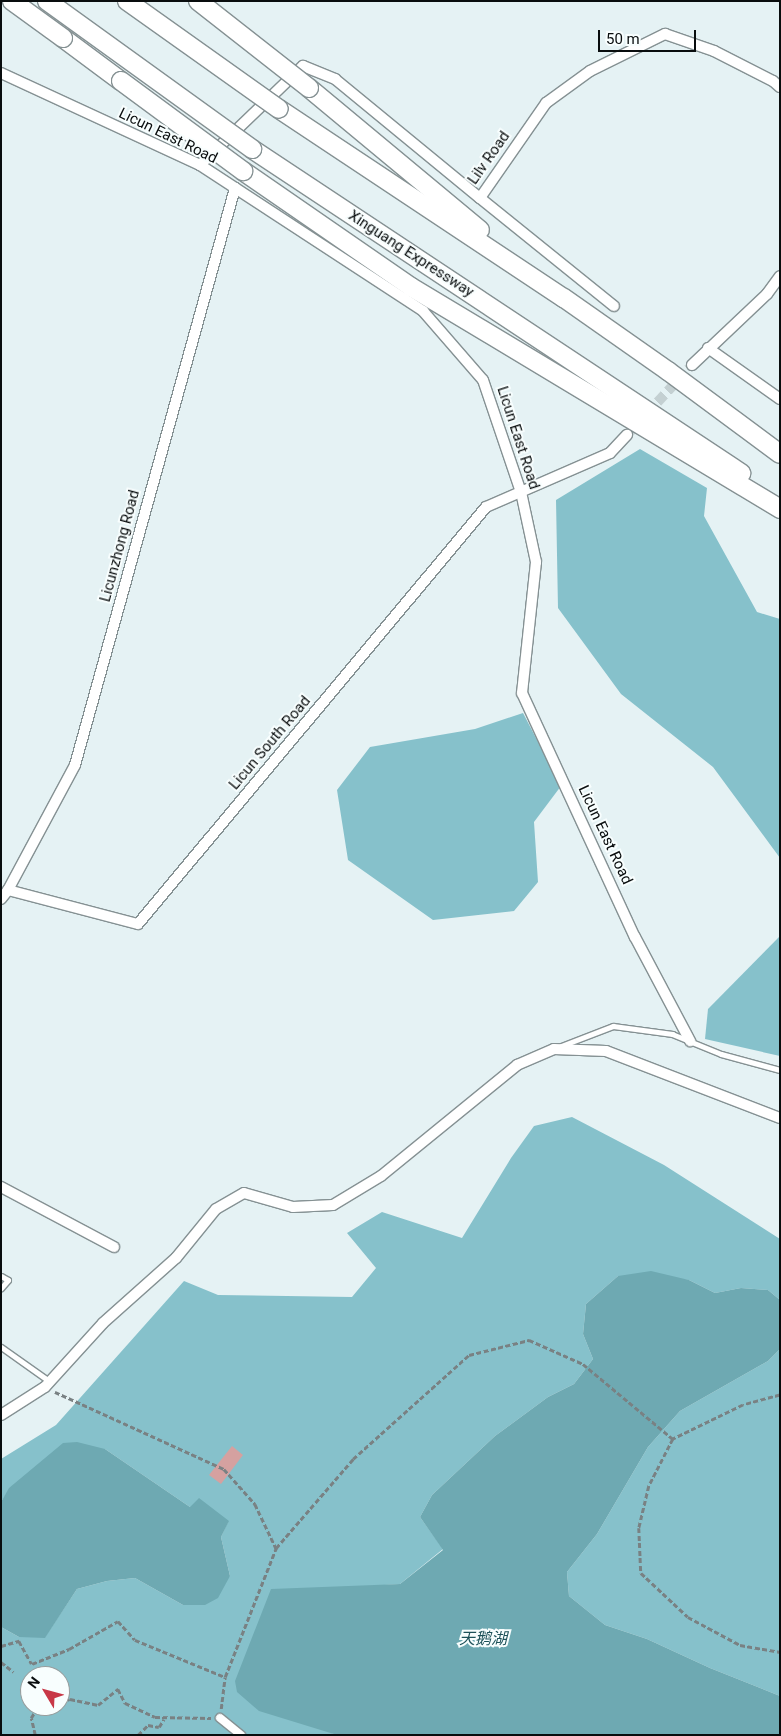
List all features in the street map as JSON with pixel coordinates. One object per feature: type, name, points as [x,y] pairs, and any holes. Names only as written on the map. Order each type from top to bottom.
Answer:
[{"type":"highway","points":[[1,6],[12,1],[243,171],[411,286],[780,509]]},
{"type":"highway","name":"Xinguang Expressway","points":[[47,1],[252,148],[780,499]]},
{"type":"highway","points":[[127,1],[279,109],[564,298],[668,371],[780,454]]},
{"type":"highway","points":[[198,1],[308,88],[564,298]]},
{"type":"street","name":"Lilv Road","points":[[200,166],[303,66],[335,79],[480,198],[546,104],[590,71],[665,34],[714,51],[773,81],[780,87]]},
{"type":"street","name":"Licun East Road","points":[[1,73],[200,166],[235,188],[423,311],[483,380],[521,492],[536,562],[522,693],[635,937],[690,1041]]},
{"type":"street","name":"Licunzhong Road","points":[[5,894],[75,765],[235,188]]},
{"type":"street","points":[[480,198],[614,306]]},
{"type":"street","points":[[692,365],[767,294],[780,276]]},
{"type":"street","points":[[708,348],[780,399]]},
{"type":"street","points":[[521,492],[610,453],[628,435]]},
{"type":"street","name":"Licun South Road","points":[[5,894],[138,924],[486,507],[521,492]]},
{"type":"street","points":[[1,1415],[47,1384],[103,1323],[176,1258],[216,1209],[244,1193],[294,1207],[333,1205],[381,1176],[516,1065],[554,1049],[606,1051],[780,1118]]},
{"type":"street","points":[[1,1188],[114,1247]]},
{"type":"street","points":[[220,1718],[241,1735]]},
{"type":"lane","points":[[554,1049],[613,1026],[672,1034],[722,1054],[780,1070]]},
{"type":"lane","points":[[1,1276],[8,1280],[1,1288]]},
{"type":"lane","points":[[1,1347],[47,1384]]},
{"type":"path","points":[[70,1699],[98,1705],[118,1688],[124,1703],[164,1719],[220,1718],[225,1677],[276,1548],[353,1459],[469,1355],[529,1340],[583,1364],[673,1439]]},
{"type":"path","points":[[47,1384],[224,1469],[255,1504],[276,1548]]},
{"type":"path","points":[[780,1394],[742,1405],[673,1439],[650,1486],[639,1528],[641,1573],[688,1617],[740,1645],[780,1652]]},
{"type":"path","points":[[1,1646],[18,1642],[32,1664],[69,1649],[118,1621],[135,1640],[225,1677]]},
{"type":"path","points":[[1,1662],[14,1672]]},
{"type":"path","points":[[32,1716],[35,1735]]},
{"type":"path","points":[[138,1735],[148,1725],[159,1727],[164,1719]]},
{"type":"shaded area","points":[[640,449],[707,488],[704,516],[757,612],[780,619],[780,858],[713,767],[621,694],[558,608],[556,500]]},
{"type":"shaded area","points":[[523,713],[561,786],[534,822],[538,882],[514,911],[433,920],[348,860],[337,790],[370,747],[475,729]]},
{"type":"shaded area","points":[[780,936],[780,1056],[705,1039],[708,1009]]},
{"type":"shaded area","points":[[572,1117],[664,1165],[780,1239],[780,1300],[768,1290],[741,1288],[715,1293],[689,1280],[618,1276],[586,1304],[583,1334],[593,1359],[574,1384],[548,1397],[495,1436],[432,1495],[420,1517],[443,1549],[400,1584],[354,1587],[317,1727],[337,1735],[1,1735],[1,1627],[19,1637],[45,1637],[77,1589],[107,1581],[135,1578],[183,1605],[230,1576],[221,1537],[228,1522],[190,1507],[105,1449],[10,1488],[1,1502],[1,1459],[56,1425],[184,1281],[218,1295],[352,1297],[376,1268],[347,1233],[382,1212],[462,1238],[511,1158],[534,1126]]},
{"type":"shaded area","points":[[780,1349],[780,1696],[710,1668],[647,1639],[605,1625],[569,1596],[567,1572],[597,1534],[648,1447],[680,1411],[768,1361]]},
{"type":"water","name":"天鹅湖","points":[[651,1271],[689,1280],[715,1293],[741,1288],[768,1290],[780,1300],[780,1349],[768,1361],[680,1411],[648,1447],[597,1534],[567,1572],[569,1596],[605,1625],[647,1639],[710,1668],[780,1696],[780,1735],[337,1735],[259,1711],[237,1692],[235,1681],[271,1589],[400,1584],[443,1550],[420,1517],[432,1495],[495,1436],[548,1397],[574,1384],[593,1359],[583,1334],[586,1304],[618,1276]]},
{"type":"water","points":[[77,1442],[105,1449],[190,1507],[199,1498],[229,1521],[221,1537],[230,1576],[218,1598],[205,1605],[183,1605],[135,1578],[107,1581],[77,1589],[45,1638],[19,1637],[1,1627],[1,1502],[9,1488],[63,1443]]},
{"type":"building","points":[[232,1446],[243,1455],[221,1484],[209,1475]]},
{"type":"tunnel","points":[[627,435],[692,365]]}]
